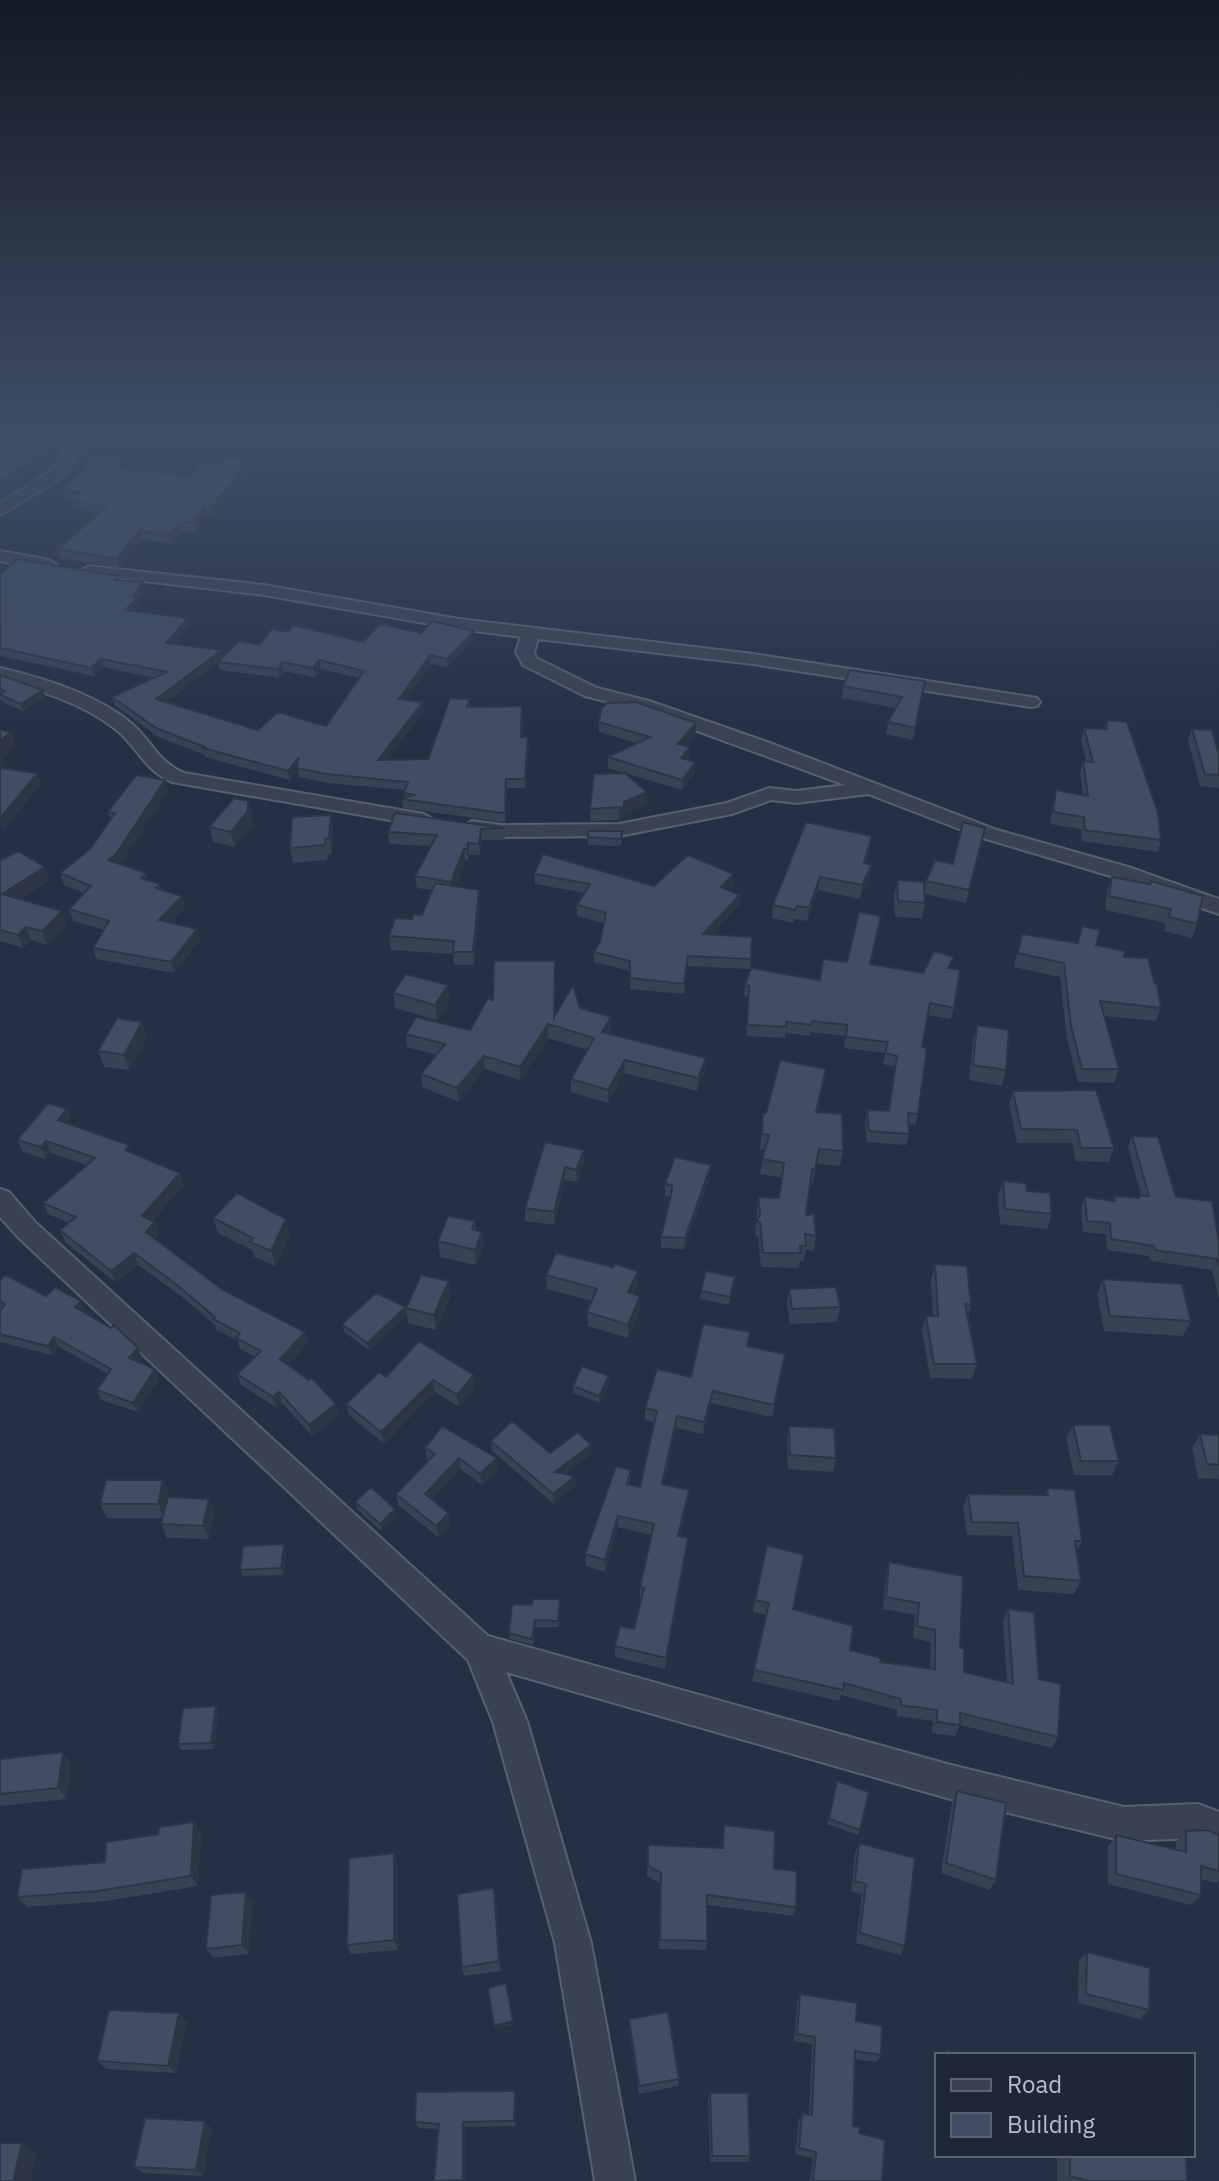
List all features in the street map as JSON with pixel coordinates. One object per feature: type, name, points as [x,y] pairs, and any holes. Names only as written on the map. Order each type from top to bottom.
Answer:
[{"type":"street","points":[[0,556],[129,578],[164,578],[264,590],[459,624],[753,659],[1031,702]]},
{"type":"street","points":[[531,632],[525,652],[529,661],[591,692],[643,705],[990,834],[1121,872],[1219,907]]},
{"type":"street","points":[[0,673],[98,711],[121,725],[153,765],[179,778],[451,825],[502,831],[619,830],[732,808],[769,794],[797,797],[872,788]]},
{"type":"street","points":[[0,1199],[27,1230],[479,1649],[510,1721],[573,1943],[615,2181]]},
{"type":"street","points":[[479,1649],[933,1777],[1050,1806],[1124,1824],[1198,1821],[1219,1830]]},
{"type":"building","points":[[75,534],[137,534],[117,559],[58,549]]},
{"type":"building","points":[[17,559],[118,576],[115,580],[143,582],[133,597],[138,597],[125,610],[188,618],[166,643],[222,650],[156,699],[258,730],[278,712],[326,726],[364,671],[319,660],[313,668],[282,662],[278,669],[218,662],[239,641],[259,645],[272,629],[288,632],[292,625],[363,642],[380,624],[421,633],[432,621],[474,631],[447,659],[430,655],[399,699],[423,702],[378,760],[428,759],[450,698],[470,699],[467,707],[522,706],[521,737],[528,737],[525,779],[506,779],[505,813],[502,813],[402,799],[414,795],[404,793],[408,782],[297,768],[298,759],[288,771],[203,748],[156,728],[112,697],[167,672],[101,659],[91,668],[0,648],[0,575]]},
{"type":"building","points":[[850,670],[925,681],[915,728],[888,722],[902,697],[843,686]]},
{"type":"building","points":[[0,675],[43,690],[21,704],[0,695],[5,691],[0,689]]},
{"type":"building","points":[[636,702],[696,723],[678,744],[690,747],[681,758],[696,762],[682,780],[608,757],[650,737],[599,722],[601,709],[607,703]]},
{"type":"building","points":[[1107,720],[1127,722],[1158,813],[1161,840],[1085,830],[1084,817],[1053,812],[1056,790],[1088,796],[1083,761],[1093,762],[1084,728],[1107,729]]},
{"type":"building","points":[[1192,729],[1212,730],[1219,755],[1219,775],[1205,774]]},
{"type":"building","points":[[0,730],[11,732],[0,741]]},
{"type":"building","points":[[0,769],[38,773],[0,818]]},
{"type":"building","points":[[625,773],[647,792],[624,802],[624,807],[590,809],[594,774]]},
{"type":"building","points":[[136,775],[165,780],[116,854],[108,860],[146,873],[141,878],[160,884],[156,888],[182,896],[159,920],[197,929],[171,962],[93,948],[109,921],[69,909],[91,886],[60,873],[90,849],[115,813],[108,812]]},
{"type":"building","points":[[234,798],[248,801],[248,811],[231,832],[209,827]]},
{"type":"building","points":[[395,813],[504,828],[481,829],[479,844],[468,843],[451,882],[415,876],[437,835],[388,832]]},
{"type":"building","points":[[331,815],[329,838],[325,839],[325,845],[290,848],[292,817]]},
{"type":"building","points":[[806,822],[872,836],[864,863],[872,865],[862,885],[820,877],[809,908],[797,906],[795,910],[773,905]]},
{"type":"building","points":[[963,822],[985,828],[969,890],[926,881],[935,860],[953,864]]},
{"type":"building","points":[[588,831],[622,831],[621,839],[588,837]]},
{"type":"building","points":[[18,851],[45,867],[2,894],[62,911],[42,931],[26,927],[18,935],[0,930],[0,861]]},
{"type":"building","points":[[543,854],[654,886],[688,855],[734,874],[721,887],[740,895],[703,934],[752,937],[751,959],[688,956],[684,984],[630,978],[630,961],[594,952],[600,942],[606,913],[577,905],[590,884],[534,874]]},
{"type":"building","points":[[1112,877],[1150,884],[1151,881],[1203,896],[1197,924],[1169,917],[1171,909],[1109,896]]},
{"type":"building","points":[[897,880],[924,882],[925,903],[898,901]]},
{"type":"building","points":[[435,883],[479,890],[473,952],[453,952],[454,941],[389,936],[395,918],[412,919],[413,914],[422,915]]},
{"type":"building","points":[[859,912],[881,916],[870,964],[923,973],[934,951],[954,957],[948,968],[960,970],[954,1008],[930,1003],[922,1047],[927,1048],[918,1114],[908,1113],[909,1134],[869,1131],[867,1110],[889,1111],[897,1056],[885,1053],[888,1042],[846,1037],[847,1025],[812,1021],[811,1025],[786,1022],[786,1027],[747,1025],[749,986],[745,985],[751,968],[820,980],[823,959],[847,962]]},
{"type":"building","points":[[1082,926],[1100,930],[1096,945],[1125,951],[1124,957],[1148,958],[1157,984],[1161,1008],[1100,1001],[1119,1069],[1082,1069],[1071,1026],[1064,963],[1018,953],[1022,934],[1078,943]]},
{"type":"building","points":[[494,961],[555,961],[554,1017],[573,985],[580,1008],[611,1017],[602,1032],[706,1058],[698,1078],[625,1060],[608,1090],[571,1079],[594,1038],[548,1024],[520,1067],[484,1056],[457,1088],[421,1074],[445,1044],[406,1034],[416,1017],[470,1030],[488,998],[493,1000]]},
{"type":"building","points":[[406,974],[448,985],[435,1005],[393,993]]},
{"type":"building","points":[[117,1018],[142,1022],[124,1055],[98,1051]]},
{"type":"building","points":[[977,1025],[1009,1030],[1006,1070],[973,1065]]},
{"type":"building","points":[[780,1060],[826,1069],[816,1112],[842,1114],[843,1151],[819,1149],[815,1170],[812,1169],[806,1215],[814,1214],[816,1236],[805,1234],[806,1246],[800,1246],[801,1253],[763,1253],[760,1222],[756,1221],[760,1215],[758,1197],[779,1198],[784,1163],[762,1159],[769,1135],[762,1134],[763,1113],[766,1113]]},
{"type":"building","points":[[1096,1090],[1114,1148],[1081,1148],[1077,1130],[1021,1129],[1013,1091]]},
{"type":"building","points":[[48,1103],[67,1109],[58,1120],[129,1145],[125,1150],[180,1173],[142,1216],[155,1222],[146,1232],[223,1290],[305,1332],[280,1359],[309,1380],[312,1378],[336,1404],[309,1425],[279,1392],[273,1397],[237,1374],[261,1351],[236,1338],[240,1333],[213,1319],[215,1317],[177,1285],[134,1253],[111,1271],[60,1230],[76,1217],[43,1203],[95,1158],[46,1141],[41,1147],[17,1140]]},
{"type":"building","points":[[1132,1136],[1158,1137],[1176,1197],[1212,1201],[1219,1242],[1219,1267],[1217,1259],[1155,1250],[1154,1246],[1111,1239],[1110,1223],[1087,1221],[1085,1197],[1115,1201],[1114,1196],[1149,1196]]},
{"type":"building","points":[[545,1142],[584,1150],[576,1170],[565,1167],[554,1212],[525,1208]]},
{"type":"building","points":[[675,1157],[711,1165],[685,1238],[661,1237],[672,1191],[672,1185],[665,1184]]},
{"type":"building","points":[[1003,1181],[1026,1183],[1027,1191],[1050,1193],[1052,1214],[1005,1209]]},
{"type":"building","points":[[237,1193],[286,1219],[271,1251],[250,1242],[253,1238],[213,1218]]},
{"type":"building","points":[[448,1216],[475,1221],[472,1229],[482,1232],[475,1250],[438,1241]]},
{"type":"building","points":[[556,1253],[638,1271],[628,1292],[640,1296],[628,1325],[587,1312],[597,1289],[546,1275]]},
{"type":"building","points":[[935,1264],[967,1266],[971,1305],[965,1304],[977,1364],[934,1364],[926,1316],[938,1316]]},
{"type":"building","points":[[706,1271],[735,1277],[730,1297],[701,1291]]},
{"type":"building","points":[[6,1275],[46,1296],[55,1287],[81,1301],[75,1307],[111,1328],[114,1325],[138,1348],[129,1358],[155,1369],[133,1403],[97,1390],[111,1369],[54,1337],[48,1346],[0,1334],[0,1311],[5,1304],[0,1301],[0,1280]]},
{"type":"building","points":[[421,1275],[449,1281],[434,1315],[406,1308]]},
{"type":"building","points":[[1103,1279],[1182,1284],[1191,1321],[1110,1316]]},
{"type":"building","points":[[836,1287],[840,1307],[792,1309],[789,1289]]},
{"type":"building","points":[[376,1293],[406,1307],[367,1343],[342,1324]]},
{"type":"building","points":[[703,1324],[750,1332],[747,1346],[785,1354],[774,1405],[713,1391],[704,1422],[677,1416],[662,1484],[689,1490],[678,1536],[688,1538],[666,1658],[615,1646],[620,1626],[634,1629],[654,1524],[618,1516],[605,1560],[585,1554],[616,1466],[631,1470],[627,1484],[640,1487],[657,1411],[645,1408],[657,1369],[691,1377]]},
{"type":"building","points":[[419,1341],[474,1375],[457,1395],[433,1380],[381,1432],[346,1404],[379,1372],[386,1377]]},
{"type":"building","points":[[582,1366],[609,1376],[599,1396],[573,1386]]},
{"type":"building","points":[[512,1421],[550,1453],[578,1432],[591,1445],[555,1472],[575,1476],[553,1494],[491,1441]]},
{"type":"building","points":[[1073,1425],[1110,1425],[1119,1461],[1081,1461]]},
{"type":"building","points":[[442,1426],[497,1458],[480,1474],[459,1458],[425,1494],[449,1513],[436,1526],[396,1494],[435,1454],[425,1448]]},
{"type":"building","points":[[789,1426],[834,1428],[836,1458],[790,1455]]},
{"type":"building","points":[[1200,1434],[1219,1435],[1219,1465],[1207,1464]]},
{"type":"building","points":[[106,1480],[163,1480],[158,1504],[100,1504]]},
{"type":"building","points":[[371,1487],[395,1509],[380,1524],[355,1502]]},
{"type":"building","points":[[1047,1488],[1075,1490],[1082,1541],[1075,1541],[1081,1581],[1024,1576],[1018,1523],[972,1522],[968,1494],[1048,1495]]},
{"type":"building","points":[[168,1497],[209,1499],[203,1526],[161,1524]]},
{"type":"building","points":[[284,1544],[281,1568],[240,1570],[243,1546]]},
{"type":"building","points":[[767,1545],[804,1555],[793,1609],[853,1626],[850,1650],[881,1658],[880,1662],[935,1669],[935,1630],[917,1626],[919,1603],[886,1597],[889,1562],[963,1576],[960,1648],[964,1648],[964,1672],[1013,1684],[1008,1609],[1034,1612],[1039,1679],[1061,1684],[1058,1737],[960,1713],[960,1725],[937,1722],[937,1710],[901,1705],[901,1699],[844,1683],[843,1690],[754,1670],[769,1603],[755,1600]]},
{"type":"building","points":[[533,1599],[560,1599],[558,1621],[535,1620],[532,1639],[509,1633],[512,1604],[532,1605]]},
{"type":"building","points":[[216,1706],[211,1743],[178,1744],[183,1708]]},
{"type":"building","points":[[63,1752],[58,1788],[0,1794],[0,1759]]},
{"type":"building","points":[[837,1781],[869,1792],[860,1830],[829,1819]]},
{"type":"building","points":[[957,1791],[1006,1803],[996,1880],[946,1863]]},
{"type":"building","points":[[194,1822],[191,1876],[98,1891],[17,1897],[22,1869],[105,1862],[106,1842],[158,1834],[159,1827]]},
{"type":"building","points":[[724,1825],[775,1831],[774,1869],[797,1871],[796,1907],[707,1895],[707,1941],[660,1940],[661,1873],[648,1866],[648,1845],[723,1848]]},
{"type":"building","points":[[1207,1830],[1219,1835],[1219,1871],[1201,1866],[1201,1895],[1116,1874],[1116,1835],[1186,1852],[1186,1831]]},
{"type":"building","points":[[859,1843],[915,1858],[905,1946],[860,1933],[866,1884],[855,1881]]},
{"type":"building","points":[[394,1853],[394,1940],[347,1945],[349,1858]]},
{"type":"building","points":[[494,1888],[499,1961],[462,1967],[457,1894]]},
{"type":"building","points":[[246,1892],[242,1945],[206,1949],[211,1895]]},
{"type":"building","points":[[1087,1952],[1150,1968],[1149,2010],[1086,1994]]},
{"type":"building","points":[[506,1983],[513,2021],[494,2026],[488,1988]]},
{"type":"building","points":[[800,1994],[857,2003],[856,2021],[882,2026],[881,2055],[855,2051],[853,2126],[860,2127],[859,2133],[885,2140],[882,2181],[813,2181],[816,2152],[799,2148],[802,2113],[812,2115],[815,2037],[797,2034]]},
{"type":"building","points":[[109,2010],[179,2013],[168,2066],[97,2061]]},
{"type":"building","points":[[668,2012],[679,2079],[639,2086],[629,2019]]},
{"type":"building","points":[[515,2091],[514,2121],[463,2122],[463,2180],[434,2181],[439,2124],[415,2122],[416,2092]]},
{"type":"building","points":[[710,2093],[748,2093],[750,2156],[712,2156]]},
{"type":"building","points":[[145,2118],[205,2121],[196,2170],[134,2167]]},
{"type":"building","points":[[0,2143],[22,2143],[13,2181],[0,2181]]},
{"type":"building","points":[[1070,2157],[1186,2157],[1187,2181],[1088,2181],[1070,2176]]}]
